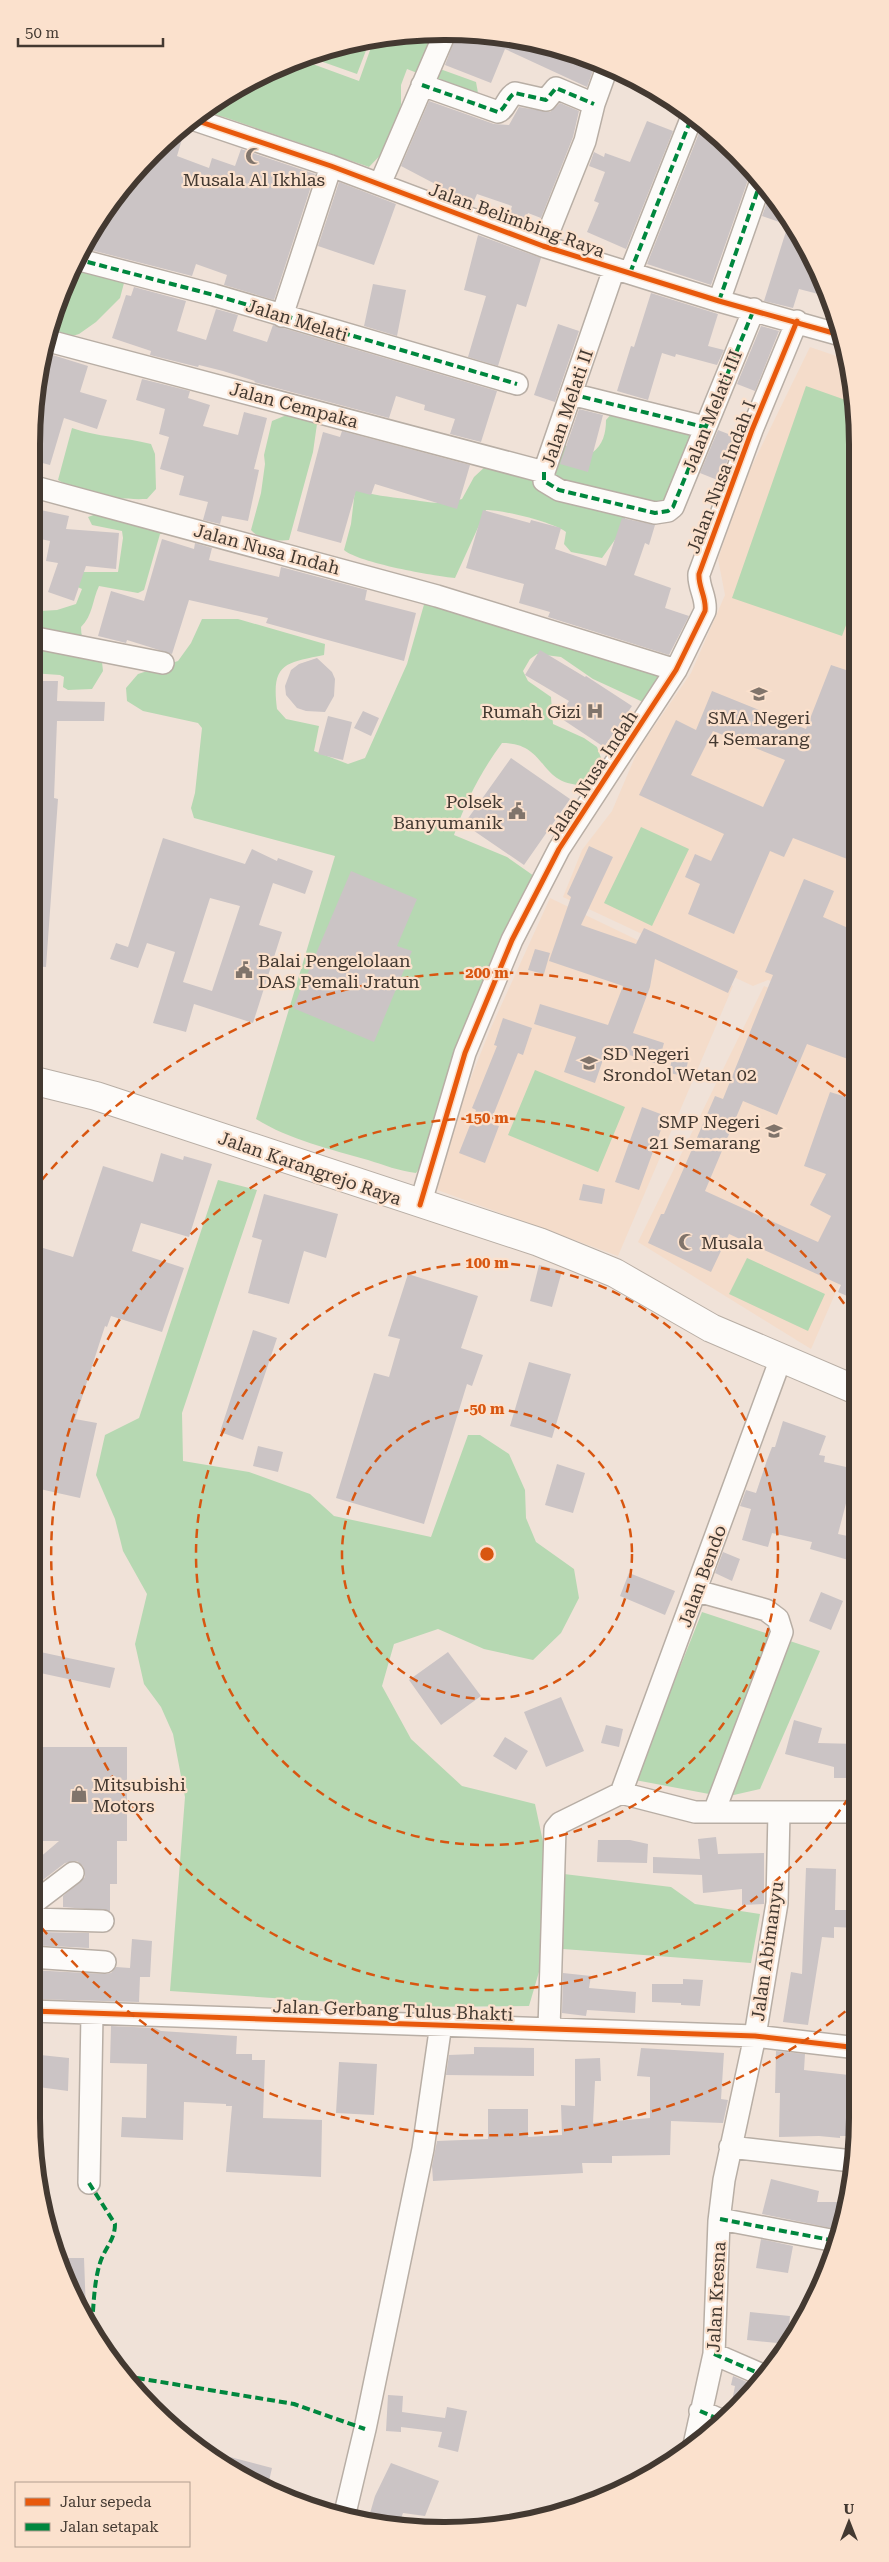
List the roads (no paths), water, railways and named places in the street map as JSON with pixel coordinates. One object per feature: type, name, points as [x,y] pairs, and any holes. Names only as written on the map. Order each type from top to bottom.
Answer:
[{"type":"main road","name":"Jalan Karangrejo Raya","points":[[40,1082],[105,1099],[420,1205],[539,1242],[615,1273],[711,1328],[849,1387]]},
{"type":"street","points":[[380,184],[442,40]]},
{"type":"street","points":[[544,246],[584,141],[605,74]]},
{"type":"street","points":[[422,85],[498,112],[503,109],[511,95],[515,93],[546,100],[556,88],[594,104]]},
{"type":"street","name":"Jalan Belimbing Raya","points":[[201,122],[331,166],[544,246],[719,301],[754,309],[833,333]]},
{"type":"street","name":"Jalan Melati II","points":[[668,511],[656,513],[559,490],[544,481],[544,472],[571,394],[622,271],[689,123]]},
{"type":"street","points":[[282,316],[331,166]]},
{"type":"street","points":[[719,301],[758,189]]},
{"type":"street","name":"Jalan Melati","points":[[84,261],[214,295],[517,384]]},
{"type":"street","name":"Jalan Melati III","points":[[668,511],[673,507],[704,427],[754,309]]},
{"type":"street","name":"Jalan Nusa Indah I","points":[[676,670],[705,611],[706,601],[700,584],[700,574],[752,430],[797,321]]},
{"type":"street","name":"Jalan Cempaka","points":[[53,342],[544,472]]},
{"type":"street","points":[[571,394],[704,427]]},
{"type":"street","name":"Jalan Nusa Indah","points":[[40,488],[437,596],[676,670],[560,850],[512,940],[466,1053],[420,1205]]},
{"type":"street","points":[[40,638],[163,663]]},
{"type":"street","name":"Jalan Bendo","points":[[622,1793],[781,1358]]},
{"type":"street","points":[[697,1591],[766,1610],[778,1619],[782,1632],[714,1812]]},
{"type":"street","points":[[549,2029],[555,1830],[560,1823],[622,1793],[695,1812],[849,1812]]},
{"type":"street","name":"Jalan Abimanyu","points":[[730,2147],[755,2036],[777,1903],[779,1812]]},
{"type":"street","points":[[40,1898],[73,1873]]},
{"type":"street","points":[[40,1919],[103,1921]]},
{"type":"street","points":[[40,1958],[105,1962]]},
{"type":"street","name":"Jalan Gerbang Tulus Bhakti","points":[[40,2011],[755,2036],[849,2047]]},
{"type":"street","points":[[89,2183],[92,2014]]},
{"type":"street","points":[[347,2510],[423,2150],[441,2024]]},
{"type":"street","points":[[730,2147],[847,2160]]},
{"type":"street","name":"Jalan Kresna","points":[[696,2434],[714,2354],[720,2218],[730,2147]]},
{"type":"street","points":[[720,2218],[830,2239]]},
{"type":"street","points":[[714,2354],[758,2373]]},
{"type":"street","points":[[700,2411],[716,2418]]},
{"type":"place","name":"Musala Al Ikhlas","points":[[254,156]]},
{"type":"place","name":"SMA Negeri 4 Semarang","points":[[759,694]]},
{"type":"place","name":"Rumah Gizi","points":[[595,711]]},
{"type":"place","name":"Polsek Banyumanik","points":[[517,811]]},
{"type":"place","name":"Balai Pengelolaan DAS Pemali Jratun","points":[[244,970]]},
{"type":"place","name":"SD Negeri Srondol Wetan 02","points":[[589,1063]]},
{"type":"place","name":"SMP Negeri 21 Semarang","points":[[774,1131]]},
{"type":"place","name":"Musala","points":[[687,1242]]},
{"type":"place","name":"Mitsubishi Motors","points":[[79,1794]]}]
